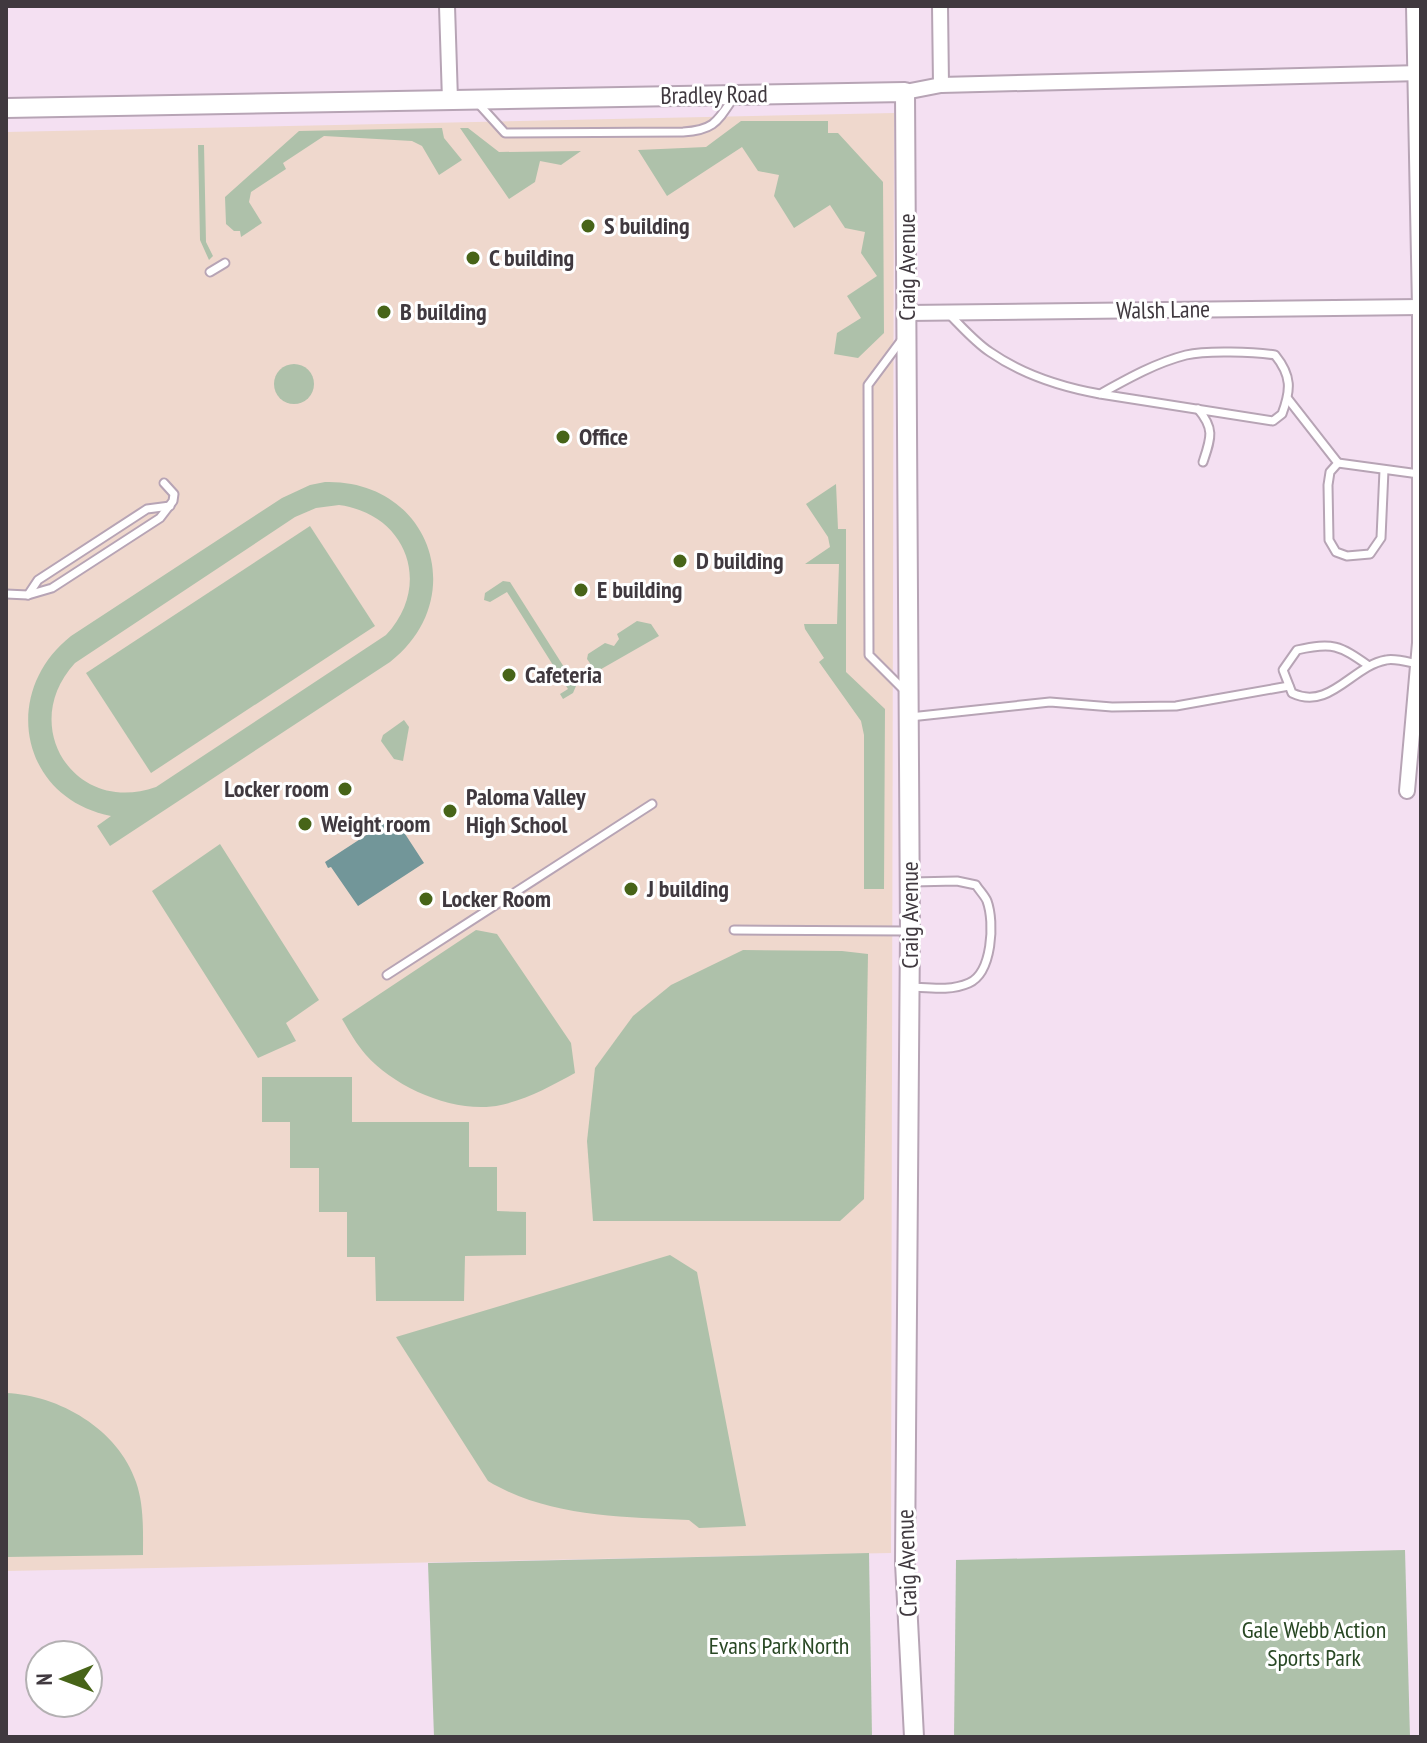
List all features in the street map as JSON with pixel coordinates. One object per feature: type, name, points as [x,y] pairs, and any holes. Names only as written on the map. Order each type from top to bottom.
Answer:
[{"type":"street","points":[[447,6],[450,100]]},
{"type":"street","points":[[940,6],[941,85]]},
{"type":"street","points":[[1407,791],[1420,643],[1418,73],[1414,6]]},
{"type":"street","name":"Bradley Road","points":[[6,108],[905,92],[941,85],[1418,73]]},
{"type":"street","name":"Craig Avenue","points":[[905,92],[910,882],[905,1563],[914,1737]]},
{"type":"street","name":"Walsh Lane","points":[[907,313],[1420,307]]},
{"type":"lane","points":[[475,100],[505,133],[683,132],[705,130],[718,121],[736,95]]},
{"type":"lane","points":[[210,272],[225,263]]},
{"type":"lane","points":[[947,313],[990,352],[1027,372],[1064,386],[1100,394],[1273,421],[1282,414],[1291,384],[1286,368],[1275,355],[1189,354],[1145,370],[1100,394]]},
{"type":"lane","points":[[907,333],[868,385],[869,655],[909,694]]},
{"type":"lane","points":[[1288,399],[1338,463],[1420,474]]},
{"type":"lane","points":[[1198,409],[1208,422],[1211,438],[1203,462]]},
{"type":"lane","points":[[1338,463],[1330,472],[1328,485],[1329,540],[1336,552],[1347,556],[1370,554],[1381,538],[1384,470]]},
{"type":"lane","points":[[6,594],[28,595],[52,588],[160,518],[170,506],[174,494],[164,483]]},
{"type":"lane","points":[[28,595],[38,580],[147,509],[170,506]]},
{"type":"lane","points":[[1369,666],[1345,649],[1324,644],[1297,650],[1283,670],[1292,693],[1300,697],[1330,693],[1369,666],[1387,659],[1418,664]]},
{"type":"lane","points":[[909,717],[1050,702],[1112,707],[1176,706],[1289,686]]},
{"type":"lane","points":[[387,975],[652,804]]},
{"type":"lane","points":[[910,882],[957,881],[976,885],[987,901],[991,936],[987,964],[973,982],[950,989],[910,987]]},
{"type":"lane","points":[[734,930],[910,931]]},
{"type":"shaded area","name":"Paloma Valley High School","points":[[894,113],[891,1553],[6,1571],[6,132]]},
{"type":"shaded area","points":[[394,817],[424,863],[358,906],[325,862]]},
{"type":"green space","points":[[741,121],[828,121],[828,133],[838,133],[883,182],[884,333],[858,358],[834,354],[837,333],[861,318],[847,296],[877,276],[861,253],[865,232],[845,228],[830,205],[794,228],[774,196],[779,175],[758,171],[742,147],[667,196],[638,150],[706,147]]},
{"type":"green space","points":[[442,128],[444,138],[462,160],[439,175],[422,146],[412,141],[324,136],[283,163],[286,169],[251,192],[249,202],[262,223],[241,237],[240,231],[234,231],[226,224],[225,197],[299,131]]},
{"type":"green space","points":[[460,128],[468,128],[499,152],[581,151],[561,165],[540,161],[535,182],[509,199]]},
{"type":"green space","points":[[198,145],[204,145],[206,242],[213,256],[209,260],[200,240]]},
{"type":"green space","points":[[294,364],[308,370],[314,384],[308,398],[294,404],[280,398],[274,384],[280,370]]},
{"type":"green space","points":[[325,482],[361,486],[391,500],[413,521],[428,547],[433,576],[429,606],[415,636],[390,662],[110,846],[97,826],[111,816],[80,805],[56,788],[40,766],[30,740],[28,713],[34,685],[49,659],[71,636],[282,498],[310,485]],"holes":[[[339,505],[362,511],[382,522],[396,537],[406,555],[410,574],[408,595],[400,615],[386,635],[156,787],[127,793],[101,789],[79,777],[63,760],[54,738],[52,713],[59,688],[75,663],[295,517],[316,508]]]},
{"type":"green space","points":[[836,484],[838,529],[846,529],[846,672],[885,709],[884,889],[864,889],[864,735],[861,721],[819,662],[824,658],[804,624],[837,624],[839,564],[805,564],[830,547],[828,537],[806,504]]},
{"type":"green space","points":[[310,526],[375,626],[151,773],[86,673]]},
{"type":"green space","points":[[503,581],[510,582],[576,686],[573,693],[563,699],[560,694],[568,689],[507,592],[490,602],[484,600],[485,593]]},
{"type":"green space","points":[[637,621],[651,624],[659,636],[596,672],[587,659],[588,654],[605,643],[614,646],[619,639],[617,634]]},
{"type":"green space","points":[[404,720],[409,727],[403,761],[394,759],[381,741],[383,735]]},
{"type":"green space","points":[[220,844],[319,1000],[286,1023],[296,1041],[258,1058],[152,891]]},
{"type":"green space","points":[[476,930],[497,934],[571,1043],[575,1073],[521,1099],[484,1107],[465,1106],[428,1096],[393,1078],[366,1055],[342,1019]]},
{"type":"green space","points":[[743,950],[868,954],[864,1199],[840,1221],[593,1221],[587,1141],[595,1068],[633,1016],[671,985]]},
{"type":"green space","points":[[262,1077],[352,1077],[352,1122],[469,1122],[469,1167],[497,1167],[497,1211],[526,1212],[526,1255],[465,1256],[464,1301],[376,1301],[375,1257],[347,1257],[347,1212],[319,1212],[319,1168],[290,1168],[290,1122],[262,1122]]},
{"type":"green space","points":[[670,1255],[697,1272],[746,1526],[699,1528],[689,1520],[585,1513],[535,1502],[488,1481],[396,1337]]},
{"type":"green space","points":[[6,1393],[46,1400],[66,1408],[84,1418],[116,1446],[139,1491],[143,1555],[6,1557]]},
{"type":"green space","name":"Gale Webb Action Sports Park","points":[[1405,1550],[1410,1737],[954,1737],[956,1560]]},
{"type":"green space","name":"Evans Park North","points":[[869,1553],[872,1737],[434,1737],[428,1563]]},
{"type":"place","name":"S building","points":[[588,226]]},
{"type":"place","name":"C building","points":[[473,258]]},
{"type":"place","name":"B building","points":[[384,312]]},
{"type":"place","name":"Office","points":[[563,437]]},
{"type":"place","name":"D building","points":[[680,561]]},
{"type":"place","name":"E building","points":[[581,590]]},
{"type":"place","name":"Cafeteria","points":[[509,675]]},
{"type":"place","name":"Locker room","points":[[345,789]]},
{"type":"place","name":"Paloma Valley High School","points":[[450,811]]},
{"type":"place","name":"Weight room","points":[[305,824]]},
{"type":"place","name":"J building","points":[[631,889]]},
{"type":"place","name":"Locker Room","points":[[426,899]]}]
